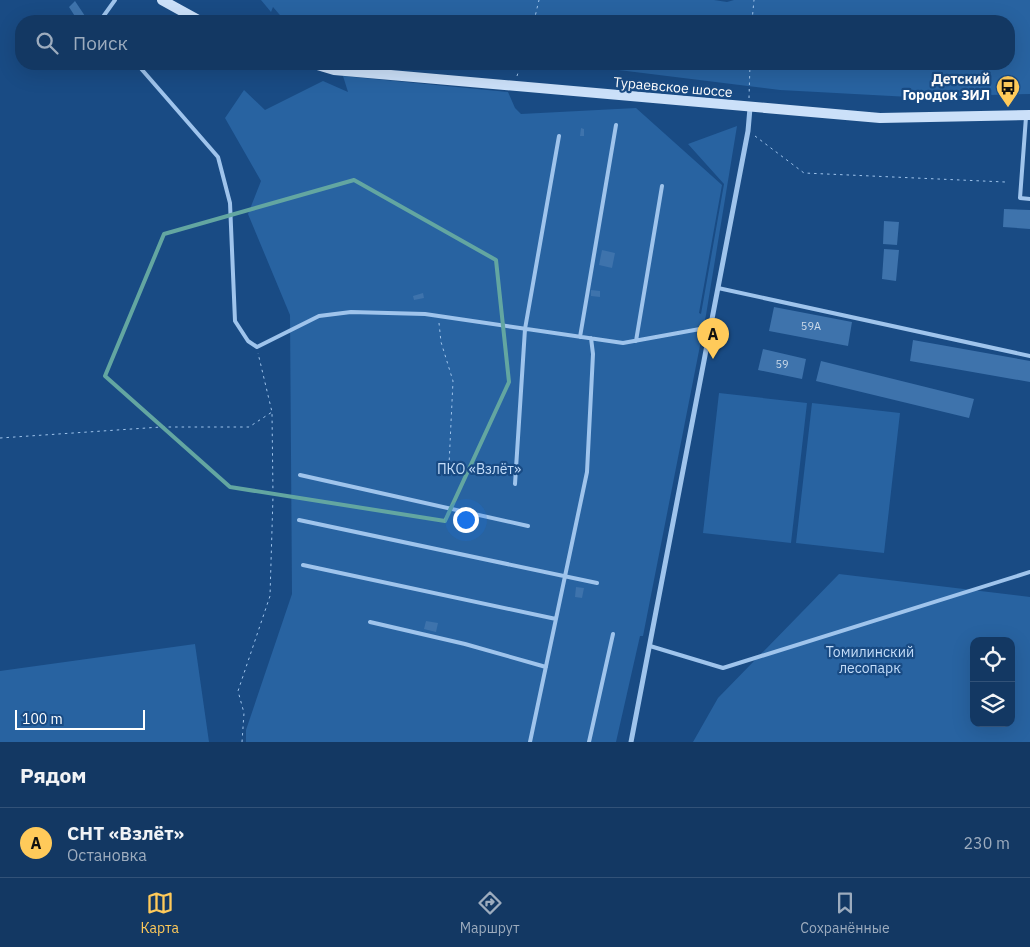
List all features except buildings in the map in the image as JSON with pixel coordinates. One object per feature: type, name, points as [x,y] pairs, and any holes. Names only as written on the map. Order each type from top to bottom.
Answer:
[{"type":"main road","points":[[162,0],[189,15]]},
{"type":"main road","name":"Тураевское шоссе","points":[[334,70],[880,118],[1028,115]]},
{"type":"street","points":[[632,742],[748,131],[750,108]]},
{"type":"lane","points":[[104,15],[114,0]]},
{"type":"lane","points":[[141,70],[218,157],[230,203],[235,321],[248,341],[257,347],[319,316],[351,312],[438,316],[622,343],[711,328]]},
{"type":"lane","points":[[1028,115],[1020,198],[1030,199]]},
{"type":"lane","points":[[580,337],[616,125]]},
{"type":"lane","points":[[515,484],[525,329],[558,136]]},
{"type":"lane","points":[[636,341],[662,186]]},
{"type":"lane","points":[[718,288],[1030,356]]},
{"type":"lane","points":[[530,742],[587,472],[593,354],[591,338]]},
{"type":"lane","points":[[300,475],[528,526]]},
{"type":"lane","points":[[298,520],[597,583]]},
{"type":"lane","points":[[303,565],[556,619]]},
{"type":"lane","points":[[650,646],[723,668],[1030,572]]},
{"type":"lane","points":[[370,622],[546,667]]},
{"type":"lane","points":[[589,742],[613,634]]},
{"type":"path","points":[[535,15],[539,0]]},
{"type":"path","points":[[753,15],[754,0]]},
{"type":"path","points":[[514,86],[519,70]]},
{"type":"path","points":[[750,70],[748,94],[750,108]]},
{"type":"path","points":[[748,131],[804,172],[1005,182]]},
{"type":"path","points":[[438,316],[441,342],[453,381],[449,465]]},
{"type":"path","points":[[242,742],[244,713],[238,691],[270,596],[273,496],[272,412],[257,347]]},
{"type":"path","points":[[0,438],[162,427],[249,427],[272,412]]},
{"type":"highlighted area","points":[[354,180],[496,260],[509,382],[445,521],[230,487],[105,376],[164,234]]},
{"type":"green space","points":[[261,0],[714,0],[727,2],[734,0],[1030,0],[1030,94],[910,97],[780,90],[618,70],[1015,70],[1015,15],[280,15],[273,7],[271,12]]},
{"type":"green space","name":"ПКО «Взлёт»","points":[[343,76],[508,92],[515,108],[521,114],[636,108],[722,185],[699,313],[701,314],[724,184],[688,144],[737,126],[706,315],[643,636],[640,636],[616,742],[246,742],[246,730],[292,594],[290,315],[248,214],[261,181],[225,118],[244,90],[265,110],[323,81],[348,92]]},
{"type":"green space","points":[[719,393],[807,403],[791,543],[703,533]]},
{"type":"green space","points":[[812,403],[900,413],[884,553],[796,543]]},
{"type":"green space","name":"Томилинский лесопарк","points":[[839,574],[1030,597],[1030,742],[693,742],[718,698]]},
{"type":"green space","points":[[195,644],[209,742],[0,742],[0,671]]},
{"type":"place","name":"Детский Городок ЗИЛ","points":[[1008,108]]},
{"type":"place","name":"СНТ «Взлёт»","points":[[713,359]]}]
